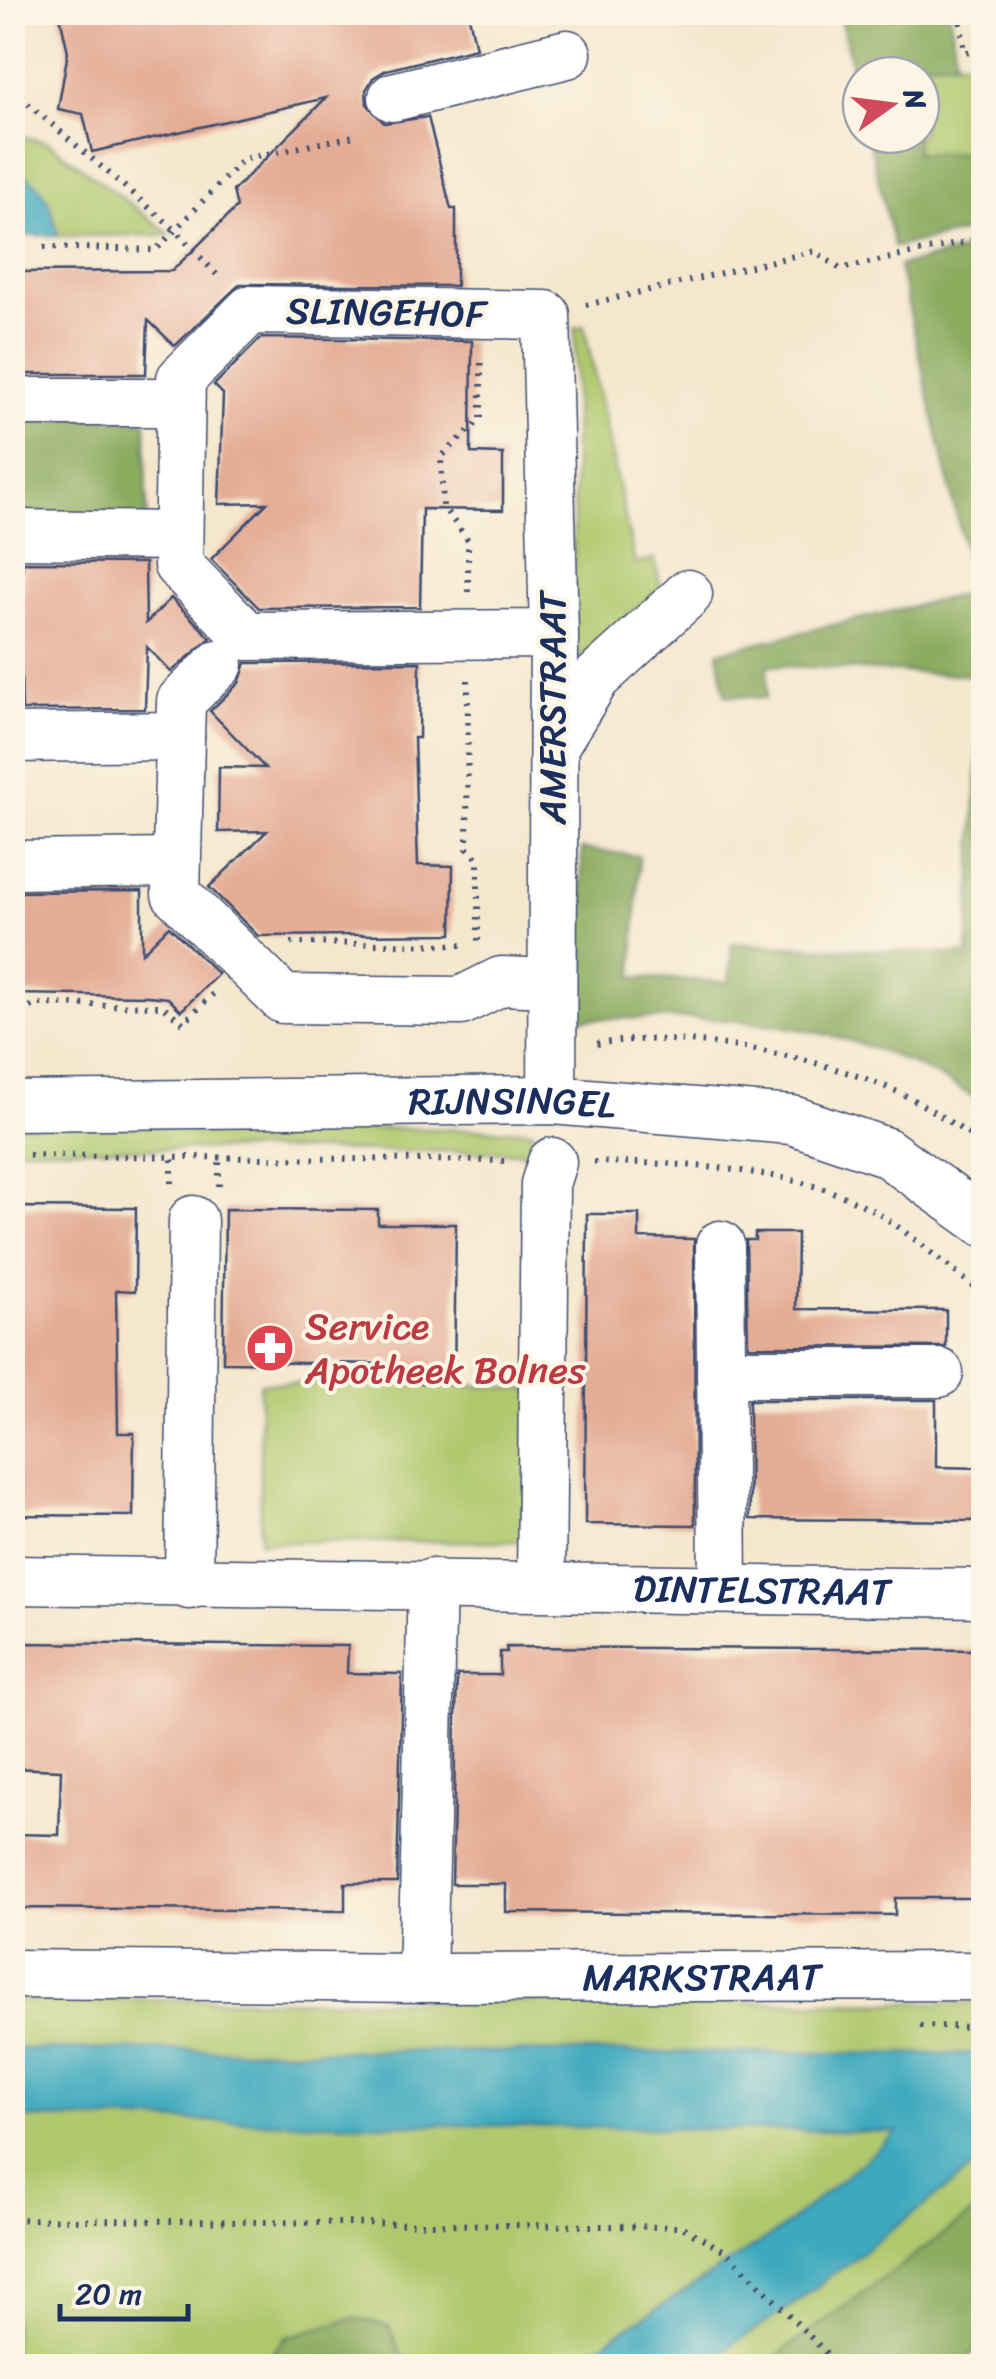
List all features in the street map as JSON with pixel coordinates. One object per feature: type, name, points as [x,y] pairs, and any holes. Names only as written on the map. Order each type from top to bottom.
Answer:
[{"type":"street","points":[[393,97],[567,54]]},
{"type":"street","name":"SLINGEHOF","points":[[233,650],[178,565],[181,379],[250,310],[546,316]]},
{"type":"street","name":"AMERSTRAAT","points":[[546,316],[554,634],[552,1100]]},
{"type":"street","points":[[12,402],[180,402]]},
{"type":"street","points":[[12,534],[178,536]]},
{"type":"street","points":[[554,746],[596,678],[688,594]]},
{"type":"street","points":[[550,983],[502,981],[461,1001],[283,999],[176,894],[176,863],[180,700],[233,650],[554,634]]},
{"type":"street","points":[[12,738],[180,736]]},
{"type":"street","points":[[12,865],[176,863]]},
{"type":"street","name":"RIJNSINGEL","points":[[12,1106],[552,1100],[792,1120],[886,1152],[984,1222]]},
{"type":"street","points":[[541,1585],[546,1184],[552,1162]]},
{"type":"street","points":[[190,1586],[194,1220]]},
{"type":"street","points":[[720,1246],[723,1588]]},
{"type":"street","points":[[721,1374],[939,1374]]},
{"type":"street","name":"DINTELSTRAAT","points":[[12,1580],[190,1586],[432,1584],[984,1593]]},
{"type":"street","points":[[422,1978],[432,1584]]},
{"type":"street","name":"MARKSTRAAT","points":[[12,1974],[422,1978],[984,1976]]},
{"type":"path","points":[[959,12],[965,52],[984,52]]},
{"type":"path","points":[[12,90],[175,230],[250,310]]},
{"type":"path","points":[[44,248],[156,250],[243,158],[359,135]]},
{"type":"path","points":[[984,162],[984,171]]},
{"type":"path","points":[[546,316],[815,250],[840,269],[984,238]]},
{"type":"path","name":"RIJNSINGEL","points":[[550,1053],[621,1040],[654,1040],[708,1042],[811,1062],[910,1098],[984,1144]]},
{"type":"path","points":[[12,2219],[662,2224],[700,2234],[727,2252],[838,2366]]},
{"type":"green space","points":[[839,13],[950,13],[956,61],[941,61],[941,55],[849,55]]},
{"type":"green space","points":[[941,61],[983,61],[983,152],[941,153]]},
{"type":"green space","points":[[12,134],[49,143],[171,235],[58,236],[50,205],[40,188],[24,175],[13,172]]},
{"type":"green space","points":[[971,152],[982,229],[894,247],[873,155]]},
{"type":"green space","points":[[983,246],[983,1103],[934,1074],[838,1037],[740,1021],[580,1019],[582,849],[639,856],[633,977],[729,982],[732,943],[968,955],[982,676],[768,665],[766,698],[725,695],[718,652],[974,592],[899,266]]},
{"type":"green space","points":[[584,326],[635,564],[654,559],[661,588],[573,663],[575,328]]},
{"type":"green space","points":[[12,413],[146,421],[147,523],[13,525]]},
{"type":"green space","points":[[13,1125],[533,1130],[532,1152],[13,1148]]},
{"type":"green space","points":[[260,1383],[454,1384],[532,1390],[531,1541],[260,1542]]},
{"type":"green space","points":[[12,1999],[983,2003],[983,2054],[13,2049]]},
{"type":"green space","points":[[13,2118],[900,2132],[779,2231],[567,2366],[406,2366],[406,2358],[286,2337],[262,2366],[34,2366],[13,2362]]},
{"type":"green space","points":[[983,2161],[983,2206],[763,2366],[700,2366],[794,2304]]},
{"type":"green space","points":[[983,2206],[983,2342],[962,2366],[763,2366]]},
{"type":"green space","points":[[354,2318],[389,2326],[406,2366],[262,2366],[286,2337]]},
{"type":"water","points":[[13,172],[24,175],[40,188],[50,205],[58,236],[13,235]]},
{"type":"water","points":[[13,2049],[983,2054],[983,2161],[794,2304],[700,2366],[567,2366],[779,2231],[898,2132],[13,2118]]},
{"type":"building","points":[[59,12],[468,12],[476,48],[386,70],[373,78],[366,90],[367,104],[384,123],[428,117],[451,209],[456,209],[456,286],[240,284],[175,346],[148,320],[146,374],[22,374],[21,340],[12,341],[12,272],[172,271],[237,207],[233,191],[326,98],[92,152],[83,114],[58,109],[68,52]]},
{"type":"building","points":[[261,338],[472,341],[471,453],[503,454],[503,510],[422,509],[420,607],[259,608],[211,559],[267,503],[219,504],[223,394],[214,385]]},
{"type":"building","points":[[23,562],[145,563],[146,623],[171,598],[211,638],[171,672],[147,647],[145,709],[22,710],[21,670],[12,670],[12,598],[22,598]]},
{"type":"building","points":[[420,662],[419,738],[414,738],[418,865],[453,866],[452,934],[258,936],[209,887],[267,831],[218,832],[219,767],[265,768],[210,711],[239,683],[246,663]]},
{"type":"building","points":[[142,891],[142,953],[169,926],[218,974],[181,1011],[168,998],[12,994],[12,892]]},
{"type":"building","points":[[12,1207],[136,1208],[135,1291],[116,1290],[118,1433],[134,1433],[133,1516],[12,1515]]},
{"type":"building","points":[[225,1209],[378,1210],[378,1224],[456,1224],[454,1384],[399,1383],[399,1364],[223,1362]]},
{"type":"building","points":[[587,1214],[639,1214],[639,1238],[694,1239],[695,1525],[585,1524]]},
{"type":"building","points":[[755,1233],[797,1233],[796,1309],[946,1310],[946,1347],[748,1346],[746,1240],[755,1240]]},
{"type":"building","points":[[749,1400],[936,1400],[936,1467],[984,1468],[984,1521],[750,1519]]},
{"type":"building","points":[[12,1643],[348,1646],[347,1673],[402,1674],[397,1883],[345,1883],[345,1911],[12,1908],[12,1834],[59,1835],[61,1770],[12,1768]]},
{"type":"building","points":[[506,1647],[984,1650],[984,1898],[895,1898],[895,1915],[506,1912],[506,1884],[452,1884],[457,1675],[500,1675],[500,1652],[507,1652]]},
{"type":"place","name":"Service Apotheek Bolnes","points":[[270,1348]]}]
